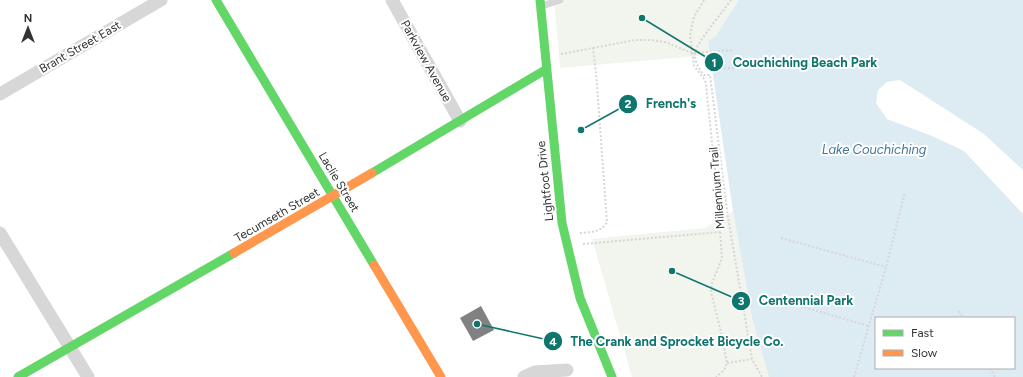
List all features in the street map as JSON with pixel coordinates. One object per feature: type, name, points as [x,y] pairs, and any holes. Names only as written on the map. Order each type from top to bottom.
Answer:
[{"type":"street","name":"Brant Street East","points":[[0,94],[161,0]]},
{"type":"street","name":"Laclie Street","points":[[216,0],[441,377]]},
{"type":"street","name":"Parkview Avenue","points":[[392,0],[460,121]]},
{"type":"street","name":"Lightfoot Drive","points":[[540,3],[545,70],[565,237],[580,298],[612,377]]},
{"type":"street","name":"Tecumseth Street","points":[[18,377],[333,196],[545,70]]},
{"type":"street","points":[[0,233],[88,377]]},
{"type":"street","points":[[524,377],[536,372],[567,370]]},
{"type":"lane","points":[[540,3],[560,0]]},
{"type":"path","name":"Millennium Trail","points":[[704,0],[691,25],[690,35],[694,69],[705,80],[706,85],[721,232],[722,258],[712,283],[711,292],[722,332],[727,363]]},
{"type":"path","points":[[731,0],[700,43],[696,53],[697,67],[704,75],[710,75],[728,217],[752,359],[762,377]]},
{"type":"path","points":[[559,54],[635,40],[665,42],[692,53],[734,50]]},
{"type":"path","points":[[573,233],[600,230],[604,228],[607,222],[593,48]]},
{"type":"path","points":[[712,69],[736,68]]},
{"type":"path","points":[[854,377],[886,267],[905,192]]},
{"type":"path","points":[[576,245],[721,232]]},
{"type":"path","points":[[781,238],[886,267]]},
{"type":"path","points":[[793,304],[869,326]]},
{"type":"path","points":[[959,311],[962,317]]},
{"type":"path","points":[[716,377],[724,370],[727,363],[752,359]]},
{"type":"shaded area","points":[[554,0],[741,0],[716,36],[708,41],[710,55],[560,68]]},
{"type":"shaded area","points":[[733,211],[752,318],[769,377],[632,377],[592,239],[705,228]]},
{"type":"water","name":"Lake Couchiching","points":[[739,0],[1023,0],[1023,377],[769,377],[752,318],[733,211],[708,41],[716,36]]},
{"type":"pier","points":[[900,80],[984,134],[1023,170],[1023,214],[964,151],[932,136],[887,119],[876,103],[878,90],[887,82]]},
{"type":"building","points":[[481,306],[494,330],[473,341],[460,318]]},
{"type":"traffic: fast","points":[[216,0],[374,265]]},
{"type":"traffic: fast","points":[[540,0],[562,223],[580,298],[612,377]]},
{"type":"traffic: fast","points":[[372,173],[545,70]]},
{"type":"traffic: fast","points":[[18,377],[234,253]]},
{"type":"traffic: slow","points":[[234,253],[372,173]]},
{"type":"traffic: slow","points":[[374,265],[441,377]]},
{"type":"place","name":"Couchiching Beach Park","points":[[642,18]]},
{"type":"place","name":"French's","points":[[581,130]]},
{"type":"place","name":"Centennial Park","points":[[672,271]]},
{"type":"place","name":"The Crank and Sprocket Bicycle Co.","points":[[477,324]]}]
